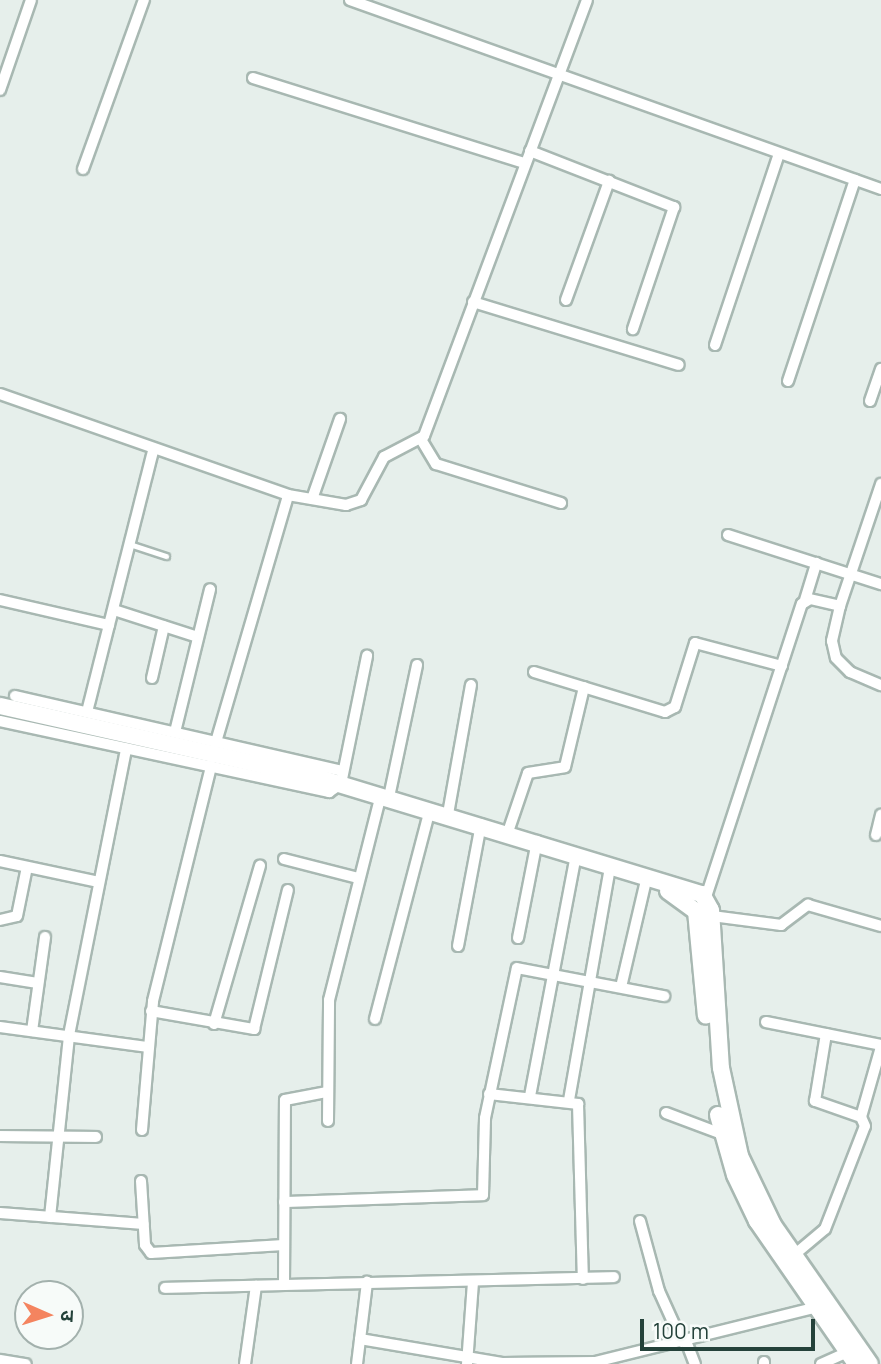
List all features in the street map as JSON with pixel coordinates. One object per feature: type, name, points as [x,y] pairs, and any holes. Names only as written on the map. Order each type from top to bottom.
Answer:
[{"type":"street","points":[[0,90],[31,0]]},
{"type":"street","points":[[83,169],[144,0]]},
{"type":"street","points":[[351,0],[559,77],[881,189]]},
{"type":"street","points":[[387,12],[392,0]]},
{"type":"street","points":[[0,394],[153,452],[288,495],[354,504],[384,457],[422,441],[587,0]]},
{"type":"street","points":[[253,78],[525,163]]},
{"type":"street","points":[[530,151],[609,181],[675,211],[633,329]]},
{"type":"street","points":[[715,345],[779,154]]},
{"type":"street","points":[[788,381],[855,180]]},
{"type":"street","points":[[566,300],[609,181]]},
{"type":"street","points":[[473,302],[679,365]]},
{"type":"street","points":[[870,401],[881,369]]},
{"type":"street","points":[[312,499],[340,419]]},
{"type":"street","points":[[422,441],[436,464],[561,503]]},
{"type":"street","points":[[87,712],[153,452]]},
{"type":"street","points":[[881,484],[851,574],[829,605],[836,659],[881,685]]},
{"type":"street","points":[[216,742],[288,495]]},
{"type":"street","points":[[728,535],[881,584]]},
{"type":"street","points":[[816,563],[707,898],[704,915],[722,1134],[746,1202],[822,1306],[870,1364]]},
{"type":"street","points":[[175,732],[210,589]]},
{"type":"street","points":[[0,600],[109,625]]},
{"type":"street","points":[[805,600],[829,605]]},
{"type":"street","points":[[114,611],[198,637]]},
{"type":"street","points":[[152,678],[164,626]]},
{"type":"street","points":[[534,672],[670,712],[695,643],[782,666]]},
{"type":"street","points":[[0,721],[322,792],[342,778],[367,656]]},
{"type":"street","points":[[328,1121],[326,1015],[358,878],[385,796],[417,665]]},
{"type":"street","points":[[448,814],[471,685]]},
{"type":"street","points":[[508,832],[528,773],[565,767],[584,687]]},
{"type":"street","points":[[15,696],[216,742],[342,778],[385,796],[537,841],[610,868],[707,898]]},
{"type":"street","points":[[0,706],[316,777],[342,778]]},
{"type":"street","points":[[50,1217],[69,1035],[125,749]]},
{"type":"street","points":[[142,1130],[151,1011],[211,766]]},
{"type":"street","points":[[375,1019],[430,809]]},
{"type":"street","points":[[876,835],[881,816]]},
{"type":"street","points":[[458,946],[481,824]]},
{"type":"street","points":[[518,938],[537,841]]},
{"type":"street","points":[[530,1096],[551,974],[576,855]]},
{"type":"street","points":[[284,859],[358,878]]},
{"type":"street","points":[[0,862],[99,882]]},
{"type":"street","points":[[214,1024],[260,866]]},
{"type":"street","points":[[0,919],[13,922],[17,916],[27,867]]},
{"type":"street","points":[[569,1100],[587,981],[610,868]]},
{"type":"street","points":[[621,987],[646,880]]},
{"type":"street","points":[[665,886],[692,902],[704,915],[727,1111],[749,1179],[852,1358],[821,1364]]},
{"type":"street","points":[[151,1011],[254,1029],[288,890]]},
{"type":"street","points":[[704,915],[781,925],[808,905],[881,926]]},
{"type":"street","points":[[32,1031],[45,937]]},
{"type":"street","points":[[284,1202],[483,1195],[489,1094],[514,970],[551,974],[664,996]]},
{"type":"street","points":[[0,977],[38,983]]},
{"type":"street","points":[[766,1022],[881,1046],[861,1117],[864,1133],[825,1229],[794,1255]]},
{"type":"street","points":[[0,1027],[147,1046]]},
{"type":"street","points":[[826,1034],[815,1101],[861,1117]]},
{"type":"street","points":[[284,1285],[285,1100],[327,1092]]},
{"type":"street","points":[[489,1094],[569,1100],[579,1110],[583,1279]]},
{"type":"street","points":[[666,1113],[722,1134]]},
{"type":"street","points":[[0,1136],[96,1137]]},
{"type":"street","points":[[141,1181],[144,1224],[151,1253],[284,1245]]},
{"type":"street","points":[[0,1213],[144,1224]]},
{"type":"street","points":[[640,1221],[663,1303],[695,1364]]},
{"type":"street","points":[[165,1288],[368,1282],[473,1283],[614,1277]]},
{"type":"street","points":[[356,1364],[368,1282]]},
{"type":"street","points":[[467,1361],[473,1283]]},
{"type":"street","points":[[245,1364],[256,1286]]},
{"type":"street","points":[[360,1339],[467,1361],[595,1362],[822,1306]]},
{"type":"street","points":[[0,1360],[26,1364]]},
{"type":"lane","points":[[129,544],[166,556]]}]
